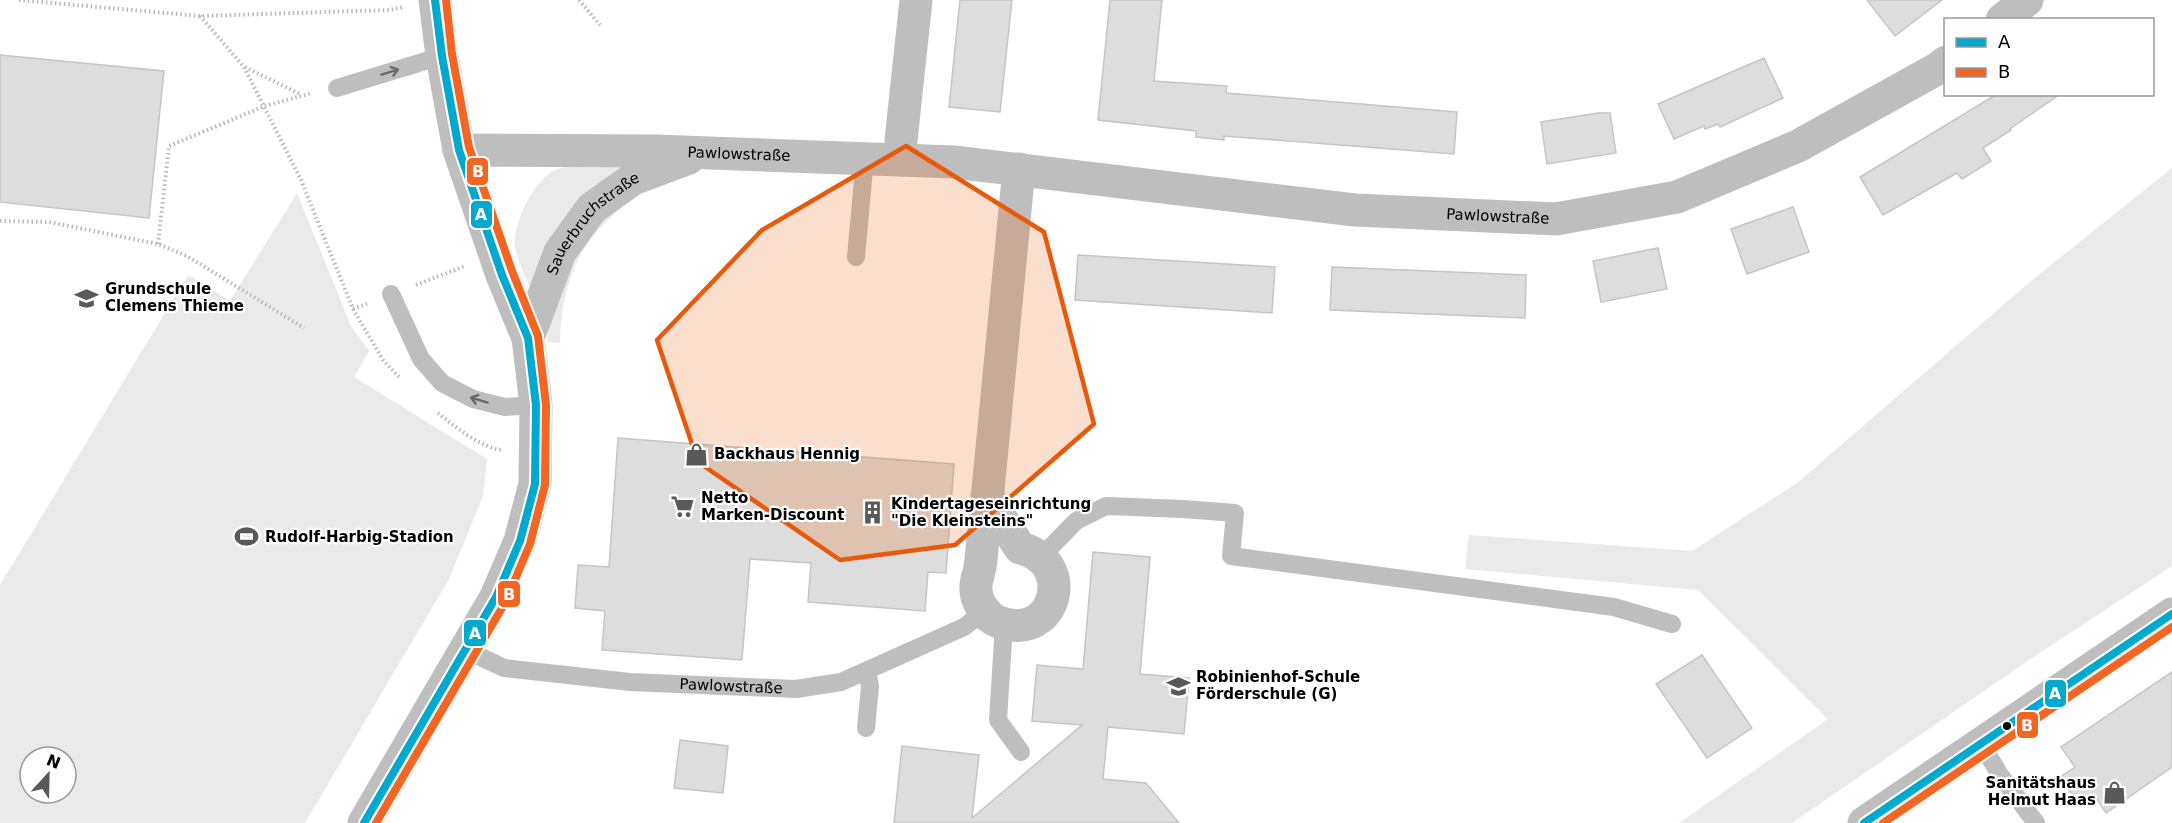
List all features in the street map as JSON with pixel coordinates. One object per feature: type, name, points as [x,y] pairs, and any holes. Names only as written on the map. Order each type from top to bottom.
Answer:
[{"type":"street","points":[[899,159],[916,0]]},
{"type":"street","points":[[2004,18],[2027,0]]},
{"type":"street","name":"Sauerbruchstraße","points":[[423,3],[442,56],[459,150],[494,255],[528,338]]},
{"type":"street","name":"Pawlowstraße","points":[[459,150],[656,151],[954,162],[1355,210],[1556,219],[1677,197],[1798,146],[1944,63]]},
{"type":"street","name":"Sauerbruchstraße","points":[[364,823],[496,597],[520,541],[535,484],[521,406],[528,338],[560,252],[592,208],[633,179],[702,154]]},
{"type":"street","points":[[987,496],[1020,548],[1041,557],[1049,566],[1053,577],[1052,600],[1047,610],[1038,619],[1028,624],[1016,626],[994,618],[979,601],[976,590],[980,569],[1018,169]]},
{"type":"street","points":[[1864,823],[2172,614]]},
{"type":"lane","points":[[337,88],[442,56]]},
{"type":"lane","points":[[856,257],[865,158]]},
{"type":"lane","points":[[392,294],[421,359],[442,383],[473,399],[521,406]]},
{"type":"lane","points":[[1041,557],[1076,521],[1106,506],[1235,513],[1231,556],[1614,608],[1672,624]]},
{"type":"lane","points":[[994,618],[998,720],[1021,752]]},
{"type":"lane","name":"Pawlowstraße","points":[[466,650],[504,668],[664,684],[796,689],[841,682],[964,627],[994,618]]},
{"type":"lane","points":[[866,728],[870,686],[867,671]]},
{"type":"lane","points":[[1981,744],[2000,775],[2036,823]]},
{"type":"path","points":[[19,0],[200,16],[389,10],[423,3]]},
{"type":"path","points":[[579,0],[600,25]]},
{"type":"path","points":[[200,16],[244,67],[301,180],[354,309],[382,360],[406,384]]},
{"type":"path","points":[[244,67],[301,95]]},
{"type":"path","points":[[158,244],[169,146],[265,106],[301,95],[337,88]]},
{"type":"path","points":[[0,221],[49,222],[158,244],[187,256],[304,328]]},
{"type":"path","points":[[354,309],[494,255]]},
{"type":"path","points":[[431,407],[457,429],[495,450],[504,450],[521,406]]},
{"type":"highlighted area","points":[[906,146],[1044,232],[1094,424],[955,545],[840,560],[698,462],[657,340],[762,230]]},
{"type":"shaded area","points":[[571,165],[625,165],[530,288],[515,248],[520,216],[538,184],[555,170]]},
{"type":"shaded area","points":[[2172,168],[2172,566],[2032,658],[1792,823],[1679,823],[1828,719],[1698,590],[1465,569],[1469,535],[1692,551],[1797,483],[2031,281]]},
{"type":"shaded area","points":[[646,189],[608,220],[581,254],[566,294],[560,343],[547,342],[552,306],[588,230]]},
{"type":"shaded area","name":"Rudolf-Harbig-Stadion","points":[[297,193],[351,326],[369,351],[354,377],[487,459],[483,496],[449,579],[305,823],[0,823],[0,585],[188,275],[230,301]]},
{"type":"building","points":[[960,0],[1012,0],[1000,112],[949,107]]},
{"type":"building","points":[[1110,0],[1162,0],[1154,81],[1227,86],[1226,93],[1457,112],[1454,154],[1224,136],[1224,140],[1196,137],[1196,131],[1098,120]]},
{"type":"building","points":[[1867,0],[1942,0],[1895,36]]},
{"type":"building","points":[[0,55],[164,71],[149,218],[0,202]]},
{"type":"building","points":[[1764,58],[1783,98],[1720,127],[1718,124],[1705,129],[1704,126],[1674,139],[1658,104]]},
{"type":"building","points":[[1994,96],[2057,96],[1983,148],[1991,161],[1962,179],[1957,173],[1883,215],[1860,177]]},
{"type":"building","points":[[1610,113],[1616,153],[1547,164],[1541,122]]},
{"type":"building","points":[[1793,207],[1809,252],[1747,274],[1731,229]]},
{"type":"building","points":[[1658,248],[1667,289],[1601,302],[1593,261]]},
{"type":"building","points":[[1078,255],[1275,267],[1272,313],[1075,300]]},
{"type":"building","points":[[1332,267],[1526,275],[1525,318],[1330,310]]},
{"type":"building","points":[[618,438],[954,464],[946,573],[928,572],[925,611],[808,602],[811,563],[750,559],[742,660],[602,650],[605,611],[575,608],[578,565],[609,567]]},
{"type":"building","name":"Robinienhof-Schule Förderschule (G)","points":[[1093,552],[1150,557],[1140,674],[1189,678],[1184,734],[1108,727],[1103,779],[1146,783],[1179,823],[894,823],[902,746],[979,755],[972,818],[1082,725],[1032,721],[1037,665],[1083,669]]},
{"type":"building","points":[[1702,655],[1752,728],[1707,758],[1656,684]]},
{"type":"building","points":[[2172,672],[2172,767],[2106,813],[2094,795],[2079,805],[2060,777],[2075,767],[2061,747]]},
{"type":"building","points":[[680,740],[728,746],[723,793],[674,788]]},
{"type":"transit line","name":"A","points":[[364,823],[496,597],[520,541],[535,484],[536,405],[528,338],[502,275],[459,150],[442,56],[435,0]]},
{"type":"transit line","name":"B","points":[[376,823],[506,601],[530,544],[545,485],[546,405],[538,336],[512,271],[469,147],[452,54],[446,0]]},
{"type":"transit line","name":"A","points":[[1864,823],[2172,614]]},
{"type":"transit line","name":"B","points":[[1883,823],[2172,627]]},
{"type":"place","name":"Grundschule Clemens Thieme","points":[[87,298]]},
{"type":"place","name":"Backhaus Hennig","points":[[696,454]]},
{"type":"place","name":"Netto Marken-Discount","points":[[683,507]]},
{"type":"place","name":"Kindertageseinrichtung \"Die Kleinsteins\"","points":[[873,513]]},
{"type":"place","name":"Rudolf-Harbig-Stadion","points":[[247,537]]},
{"type":"place","name":"Robinienhof-Schule Förderschule (G)","points":[[1178,686]]},
{"type":"place","name":"Sanitätshaus Helmut Haas","points":[[2114,792]]}]
